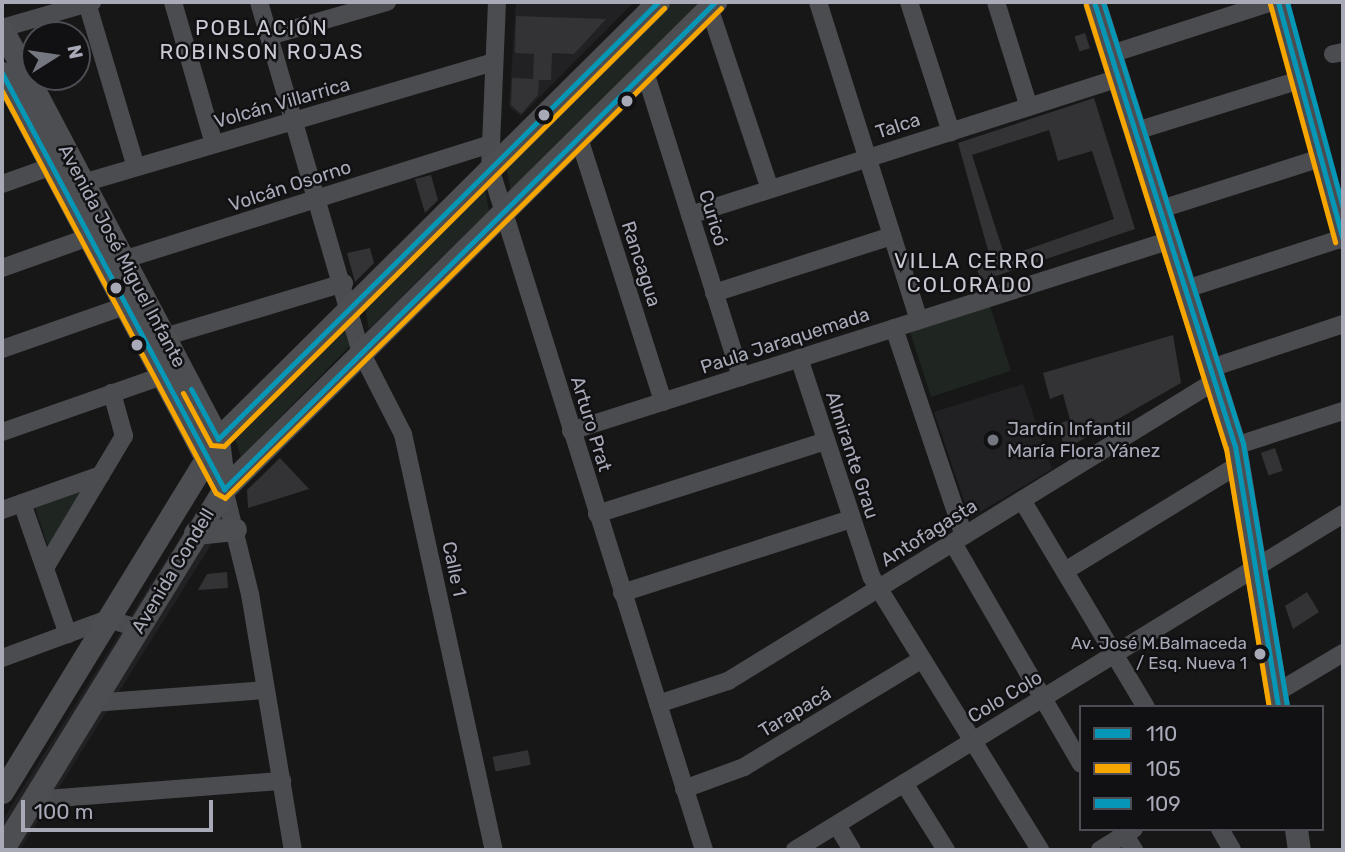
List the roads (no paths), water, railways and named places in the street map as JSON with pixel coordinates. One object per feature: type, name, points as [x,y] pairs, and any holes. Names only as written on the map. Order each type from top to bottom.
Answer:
[{"type":"main road","name":"Avenida Condell","points":[[2,792],[212,449],[351,306],[658,2]]},
{"type":"main road","points":[[1094,2],[1237,455],[1277,700]]},
{"type":"main road","name":"Avenida Condell","points":[[4,840],[33,800],[224,489],[712,4]]},
{"type":"main road","name":"Avenida José Miguel Infante","points":[[2,29],[61,163],[89,237],[113,262],[164,337],[171,373]]},
{"type":"main road","name":"Avenida José Miguel Infante","points":[[2,74],[9,103],[61,163],[83,183],[113,262],[125,306],[171,373],[212,449],[224,489]]},
{"type":"main road","points":[[195,533],[235,529]]},
{"type":"main road","points":[[1296,831],[1299,850]]},
{"type":"street","points":[[2,29],[89,2],[136,167]]},
{"type":"street","points":[[173,2],[214,144]]},
{"type":"street","name":"Calle 1","points":[[259,2],[351,306],[361,352],[403,434],[494,850]]},
{"type":"street","points":[[269,36],[387,2]]},
{"type":"street","name":"Arturo Prat","points":[[497,2],[490,168],[704,850]]},
{"type":"street","points":[[818,2],[919,320]]},
{"type":"street","points":[[909,2],[951,132]]},
{"type":"street","points":[[996,2],[1029,107]]},
{"type":"street","points":[[1111,54],[1272,2]]},
{"type":"street","points":[[1186,289],[1343,239],[1278,2]]},
{"type":"street","points":[[712,4],[770,189]]},
{"type":"street","name":"Volcán Villarrica","points":[[83,183],[493,62]]},
{"type":"street","name":"Curicó","points":[[645,72],[741,377]]},
{"type":"street","name":"Talca","points":[[690,215],[1119,78]]},
{"type":"street","points":[[1136,131],[1300,80]]},
{"type":"street","name":"Rancagua","points":[[579,138],[663,402]]},
{"type":"street","name":"Volcán Osorno","points":[[113,262],[489,144]]},
{"type":"street","points":[[1161,209],[1321,158]]},
{"type":"street","points":[[2,184],[61,163]]},
{"type":"street","points":[[714,293],[892,236]]},
{"type":"street","points":[[2,268],[89,237]]},
{"type":"street","name":"Paula Jaraquemada","points":[[571,431],[1171,240]]},
{"type":"street","points":[[164,337],[344,283]]},
{"type":"street","points":[[2,349],[125,306]]},
{"type":"street","name":"Antofagasta","points":[[658,704],[727,681],[1022,500],[1213,375],[1343,324]]},
{"type":"street","points":[[894,328],[959,539],[1079,760]]},
{"type":"street","name":"Almirante Grau","points":[[799,358],[851,519],[878,589],[1040,850]]},
{"type":"street","points":[[2,432],[171,373]]},
{"type":"street","points":[[45,568],[125,432],[113,393]]},
{"type":"street","points":[[1065,571],[1237,455],[1343,411]]},
{"type":"street","points":[[597,514],[826,441]]},
{"type":"street","points":[[2,510],[101,475]]},
{"type":"street","name":"Avenida José Miguel Infante","points":[[224,489],[235,529],[266,690],[293,850]]},
{"type":"street","points":[[1022,500],[1145,705]]},
{"type":"street","points":[[22,503],[68,634]]},
{"type":"street","name":"Colo Colo","points":[[795,850],[1343,514]]},
{"type":"street","points":[[622,593],[851,519]]},
{"type":"street","points":[[2,658],[108,619],[138,628]]},
{"type":"street","points":[[1277,700],[1343,653]]},
{"type":"street","name":"Tarapacá","points":[[684,789],[744,767],[922,659]]},
{"type":"street","points":[[92,703],[266,690]]},
{"type":"street","points":[[33,800],[282,781]]},
{"type":"street","points":[[904,783],[946,850]]},
{"type":"street","points":[[836,825],[852,850]]},
{"type":"street","points":[[1221,831],[1232,850]]},
{"type":"street","points":[[1100,850],[1128,836]]},
{"type":"place","name":"Jardín Infantil María Flora Yánez","points":[[993,440]]},
{"type":"place","name":"Av. José M.Balmaceda / Esq. Nueva 1","points":[[1260,654]]},
{"type":"district","name":"POBLACIÓN ROBINSON ROJAS","points":[[262,40]]},
{"type":"district","name":"VILLA CERRO COLORADO","points":[[970,273]]}]
